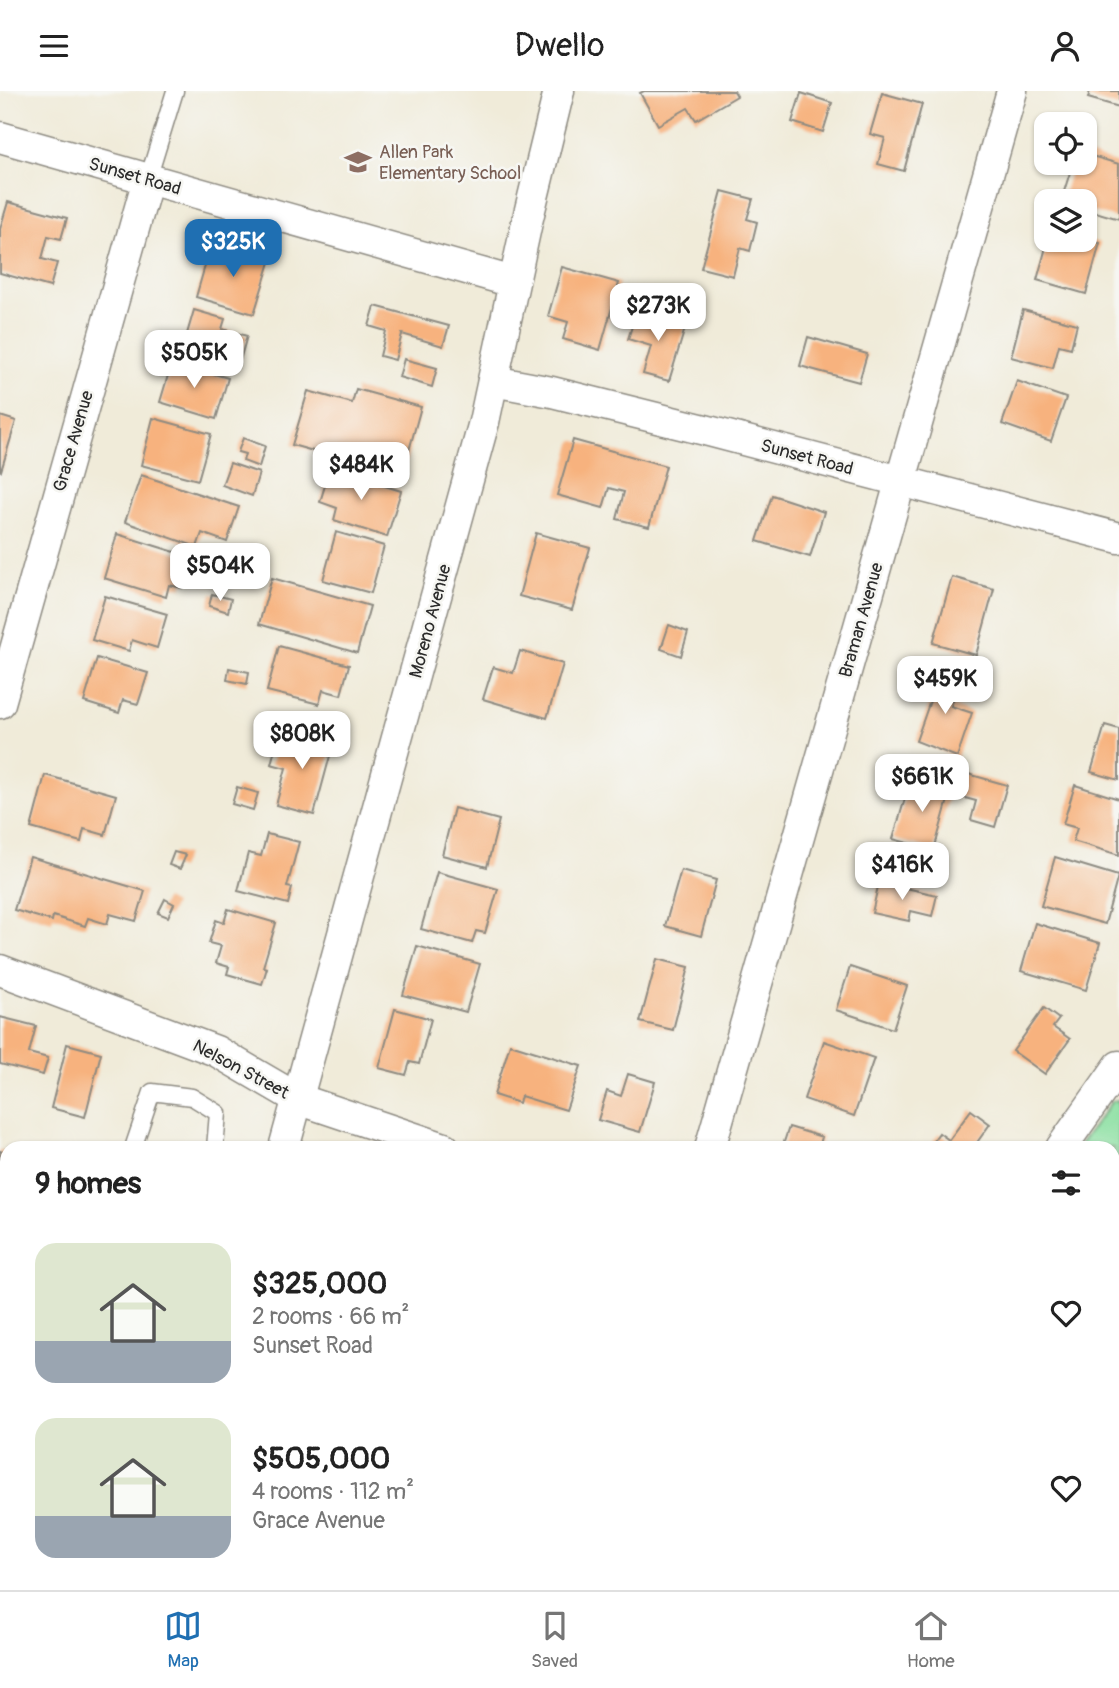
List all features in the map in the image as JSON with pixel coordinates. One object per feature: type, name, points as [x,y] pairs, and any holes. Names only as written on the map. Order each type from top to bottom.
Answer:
[{"type":"street","name":"Moreno Avenue","points":[[286,1141],[494,381],[513,282],[559,91]]},
{"type":"street","name":"Braman Avenue","points":[[712,1141],[1012,91]]},
{"type":"street","name":"Sunset Road","points":[[0,137],[513,282]]},
{"type":"street","name":"Grace Avenue","points":[[0,703],[148,179]]},
{"type":"street","name":"Sunset Road","points":[[494,381],[552,392],[1119,538]]},
{"type":"street","name":"Nelson Street","points":[[0,970],[216,1051],[298,1099],[423,1141]]},
{"type":"street","points":[[1066,1141],[1119,1066]]},
{"type":"lane","points":[[148,179],[175,91]]},
{"type":"lane","points":[[135,1141],[152,1092],[192,1097],[218,1114],[216,1141]]},
{"type":"green space","points":[[1119,1100],[1119,1141],[1082,1141],[1112,1101]]},
{"type":"building","points":[[734,91],[737,96],[696,120],[688,108],[658,125],[640,93]]},
{"type":"building","points":[[1090,91],[1119,91],[1119,107],[1088,98]]},
{"type":"building","points":[[801,93],[832,103],[823,132],[792,122]]},
{"type":"building","points":[[882,93],[922,104],[904,171],[878,164],[885,138],[870,134]]},
{"type":"building","points":[[1097,158],[1119,164],[1119,219],[1097,213],[1097,189],[1065,189],[1069,175],[1097,175]]},
{"type":"building","points":[[722,191],[753,199],[747,219],[757,222],[750,251],[740,248],[733,276],[701,268]]},
{"type":"building","points":[[8,202],[67,218],[61,239],[48,236],[42,259],[57,263],[50,287],[0,273],[0,229]]},
{"type":"building","points":[[1097,242],[1100,243],[1086,294],[1037,280],[1045,252],[1097,252]]},
{"type":"building","points":[[211,245],[270,262],[254,314],[196,297]]},
{"type":"building","points":[[562,267],[619,283],[600,350],[563,339],[568,322],[548,316]]},
{"type":"building","points":[[375,306],[449,326],[443,346],[402,334],[395,360],[380,356],[386,331],[369,326]]},
{"type":"building","points":[[194,310],[225,319],[222,329],[247,336],[238,367],[182,351]]},
{"type":"building","points":[[637,310],[686,325],[669,381],[643,374],[651,346],[628,339]]},
{"type":"building","points":[[1023,310],[1077,324],[1071,348],[1059,345],[1053,368],[1011,357]]},
{"type":"building","points":[[808,337],[867,354],[859,382],[800,366]]},
{"type":"building","points":[[404,359],[437,368],[432,387],[399,377]]},
{"type":"building","points":[[172,362],[228,378],[216,419],[160,402]]},
{"type":"building","points":[[1017,381],[1066,398],[1051,441],[1002,424]]},
{"type":"building","points":[[356,389],[421,407],[402,476],[292,445],[308,391],[352,403]]},
{"type":"building","points":[[0,416],[16,421],[1,471],[0,470]]},
{"type":"building","points":[[153,418],[211,434],[198,480],[141,465]]},
{"type":"building","points":[[243,438],[265,446],[259,467],[243,461],[245,454],[238,452]]},
{"type":"building","points":[[573,440],[666,466],[649,527],[617,519],[624,492],[609,488],[603,508],[557,495]]},
{"type":"building","points":[[230,463],[259,473],[252,496],[222,485]]},
{"type":"building","points":[[330,469],[401,491],[387,537],[334,520],[337,508],[320,502]]},
{"type":"building","points":[[141,475],[239,507],[227,542],[202,533],[197,547],[125,522]]},
{"type":"building","points":[[772,495],[824,512],[810,557],[757,541]]},
{"type":"building","points":[[336,532],[384,546],[371,593],[323,580]]},
{"type":"building","points":[[536,533],[590,548],[572,610],[519,596]]},
{"type":"building","points":[[117,534],[191,557],[182,588],[169,585],[166,597],[104,578]]},
{"type":"building","points":[[952,577],[994,589],[976,655],[933,643]]},
{"type":"building","points":[[272,578],[370,606],[357,653],[259,624]]},
{"type":"building","points":[[212,594],[231,599],[228,612],[209,606]]},
{"type":"building","points":[[105,596],[167,614],[157,648],[132,640],[129,651],[92,640]]},
{"type":"building","points":[[669,625],[688,632],[681,656],[661,649]]},
{"type":"building","points":[[279,646],[349,665],[341,695],[323,690],[319,704],[267,691]]},
{"type":"building","points":[[520,651],[563,664],[547,718],[483,699],[493,667],[513,673]]},
{"type":"building","points":[[97,658],[148,673],[138,704],[123,700],[119,713],[84,702]]},
{"type":"building","points":[[943,664],[963,672],[951,706],[972,713],[957,757],[916,741]]},
{"type":"building","points":[[229,668],[249,672],[247,684],[227,680]]},
{"type":"building","points":[[1105,725],[1119,729],[1119,780],[1091,772]]},
{"type":"building","points":[[298,731],[334,741],[314,815],[276,805],[286,768],[271,764],[278,738],[295,743]]},
{"type":"building","points":[[923,759],[957,770],[953,784],[919,774]]},
{"type":"building","points":[[961,772],[1007,785],[995,827],[971,820],[976,801],[954,795]]},
{"type":"building","points":[[45,775],[116,795],[105,835],[84,829],[81,842],[31,828]]},
{"type":"building","points":[[911,778],[951,789],[934,850],[893,839]]},
{"type":"building","points":[[1075,785],[1119,799],[1119,855],[1073,841],[1077,828],[1063,824]]},
{"type":"building","points":[[237,787],[258,793],[253,810],[232,804]]},
{"type":"building","points":[[454,808],[499,820],[487,867],[442,855]]},
{"type":"building","points":[[267,834],[299,842],[287,887],[292,888],[288,904],[238,891],[248,853],[261,856]]},
{"type":"building","points":[[174,852],[186,855],[180,869],[169,865]]},
{"type":"building","points":[[30,857],[145,891],[136,921],[110,914],[107,924],[88,918],[85,926],[53,916],[52,921],[14,910]]},
{"type":"building","points":[[1055,857],[1118,876],[1105,924],[1041,906]]},
{"type":"building","points":[[681,870],[716,880],[701,936],[665,926]]},
{"type":"building","points":[[437,872],[498,889],[485,933],[476,931],[472,943],[421,929]]},
{"type":"building","points":[[879,882],[937,895],[932,916],[911,911],[909,921],[872,913]]},
{"type":"building","points":[[165,899],[174,904],[168,917],[158,913]]},
{"type":"building","points":[[228,909],[276,923],[263,967],[267,968],[262,984],[227,974],[229,967],[216,963],[221,946],[209,943],[216,920],[224,923]]},
{"type":"building","points":[[1035,923],[1100,943],[1086,990],[1021,971]]},
{"type":"building","points":[[417,946],[480,964],[466,1012],[403,995]]},
{"type":"building","points":[[657,959],[689,967],[673,1030],[640,1022]]},
{"type":"building","points":[[850,967],[907,986],[893,1029],[836,1010]]},
{"type":"building","points":[[1044,1008],[1059,1019],[1053,1027],[1070,1039],[1045,1074],[1013,1051]]},
{"type":"building","points":[[395,1009],[431,1019],[419,1064],[410,1062],[406,1075],[379,1068]]},
{"type":"building","points":[[0,1017],[36,1026],[29,1053],[48,1058],[43,1075],[0,1064]]},
{"type":"building","points":[[824,1041],[874,1058],[854,1116],[804,1099]]},
{"type":"building","points":[[67,1044],[101,1053],[85,1117],[51,1108]]},
{"type":"building","points":[[510,1044],[581,1066],[566,1110],[521,1096],[519,1103],[494,1095]]},
{"type":"building","points":[[628,1074],[655,1082],[640,1132],[598,1120],[607,1091],[621,1096]]},
{"type":"building","points":[[971,1110],[990,1124],[978,1141],[933,1141],[939,1133],[949,1140]]},
{"type":"building","points":[[789,1127],[822,1137],[821,1141],[784,1141]]},
{"type":"place","name":"Allen Park Elementary School","points":[[358,162]]}]
